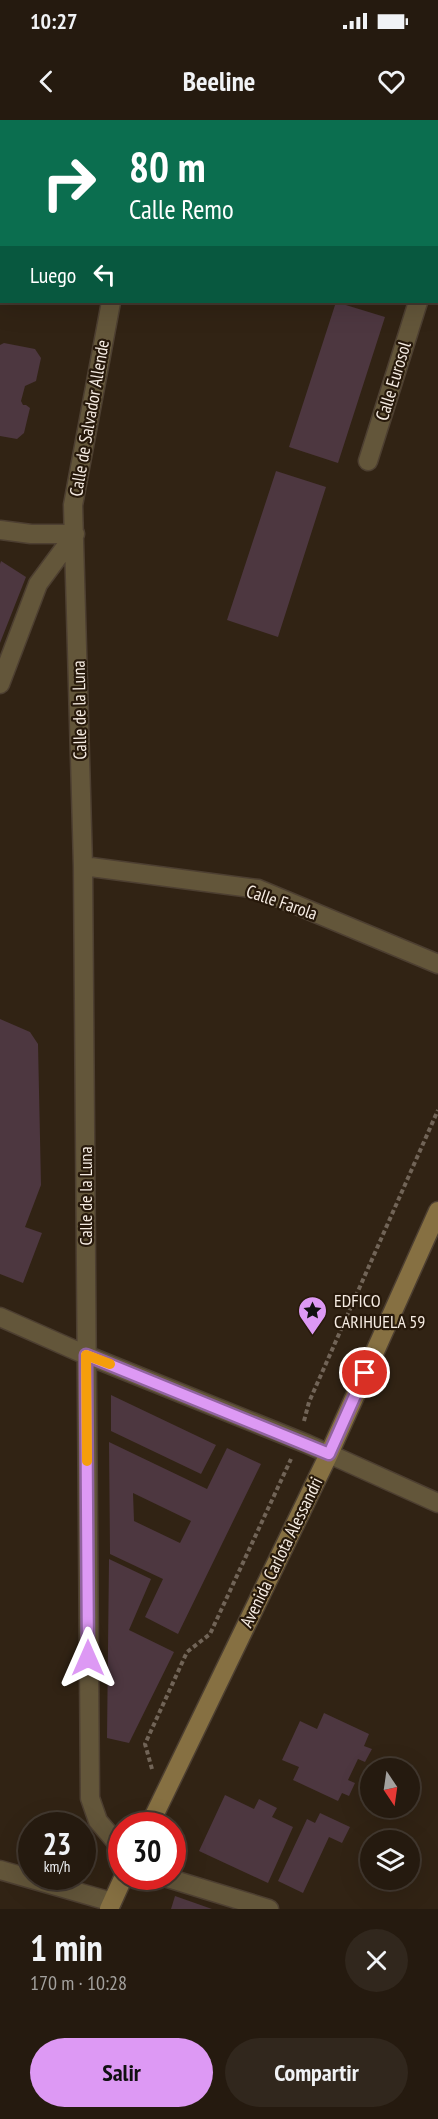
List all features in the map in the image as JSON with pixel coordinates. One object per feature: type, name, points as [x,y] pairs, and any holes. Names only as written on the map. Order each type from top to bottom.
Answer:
[{"type":"main road","name":"Avenida Carlota Alessandri","points":[[156,1812],[329,1454],[438,1211]]},
{"type":"main road","points":[[110,1906],[117,1890]]},
{"type":"street","name":"Calle de Salvador Allende","points":[[75,534],[74,505],[111,303]]},
{"type":"street","name":"Calle Eurosol","points":[[368,461],[418,303]]},
{"type":"street","points":[[0,530],[31,534],[75,534]]},
{"type":"street","points":[[0,684],[39,584],[75,534]]},
{"type":"street","name":"Calle de la Luna","points":[[75,534],[83,866],[90,1798],[98,1821],[108,1833]]},
{"type":"street","name":"Calle Farola","points":[[83,866],[258,889],[438,964]]},
{"type":"street","points":[[0,1317],[86,1355],[299,1441],[438,1503]]},
{"type":"street","points":[[0,1870],[110,1906]]},
{"type":"street","points":[[186,1884],[269,1909]]},
{"type":"path","points":[[153,1774],[145,1744],[187,1652],[210,1634],[299,1441],[309,1402],[438,1110]]},
{"type":"building","points":[[336,303],[385,317],[338,463],[289,447]]},
{"type":"building","points":[[4,343],[35,349],[41,358],[36,381],[25,386],[21,401],[23,405],[30,408],[24,433],[17,439],[0,436],[0,345]]},
{"type":"building","points":[[276,471],[326,487],[278,637],[227,620]]},
{"type":"building","points":[[1,561],[26,577],[0,643],[0,564]]},
{"type":"building","points":[[0,1019],[30,1032],[38,1044],[41,1185],[25,1227],[42,1233],[23,1283],[0,1274]]},
{"type":"building","points":[[111,1395],[216,1445],[201,1474],[111,1431]]},
{"type":"building","points":[[109,1442],[207,1489],[227,1448],[261,1464],[178,1634],[145,1617],[163,1579],[110,1554]],"holes":[[[133,1493],[191,1521],[180,1543],[134,1521]]]},
{"type":"building","points":[[109,1559],[151,1579],[129,1630],[174,1652],[129,1743],[107,1738]]},
{"type":"building","points":[[324,1713],[369,1734],[364,1746],[372,1749],[367,1758],[358,1759],[348,1780],[355,1783],[349,1796],[342,1793],[338,1801],[293,1780],[299,1767],[282,1760],[300,1721],[317,1729]]},
{"type":"building","points":[[225,1795],[254,1809],[259,1799],[277,1808],[272,1817],[293,1827],[268,1883],[199,1851]]},
{"type":"building","points":[[320,1813],[350,1827],[342,1843],[329,1837],[303,1893],[278,1881],[307,1819],[315,1823]]},
{"type":"building","points":[[175,1896],[212,1909],[171,1909]]},
{"type":"slow traffic","points":[[87,1461],[86,1355],[110,1364]]},
{"type":"place","name":"EDFICO CARIHUELA 59","points":[[313,1336]]},
{"type":"route","points":[[88,1658],[86,1355],[329,1454],[365,1373]]}]
